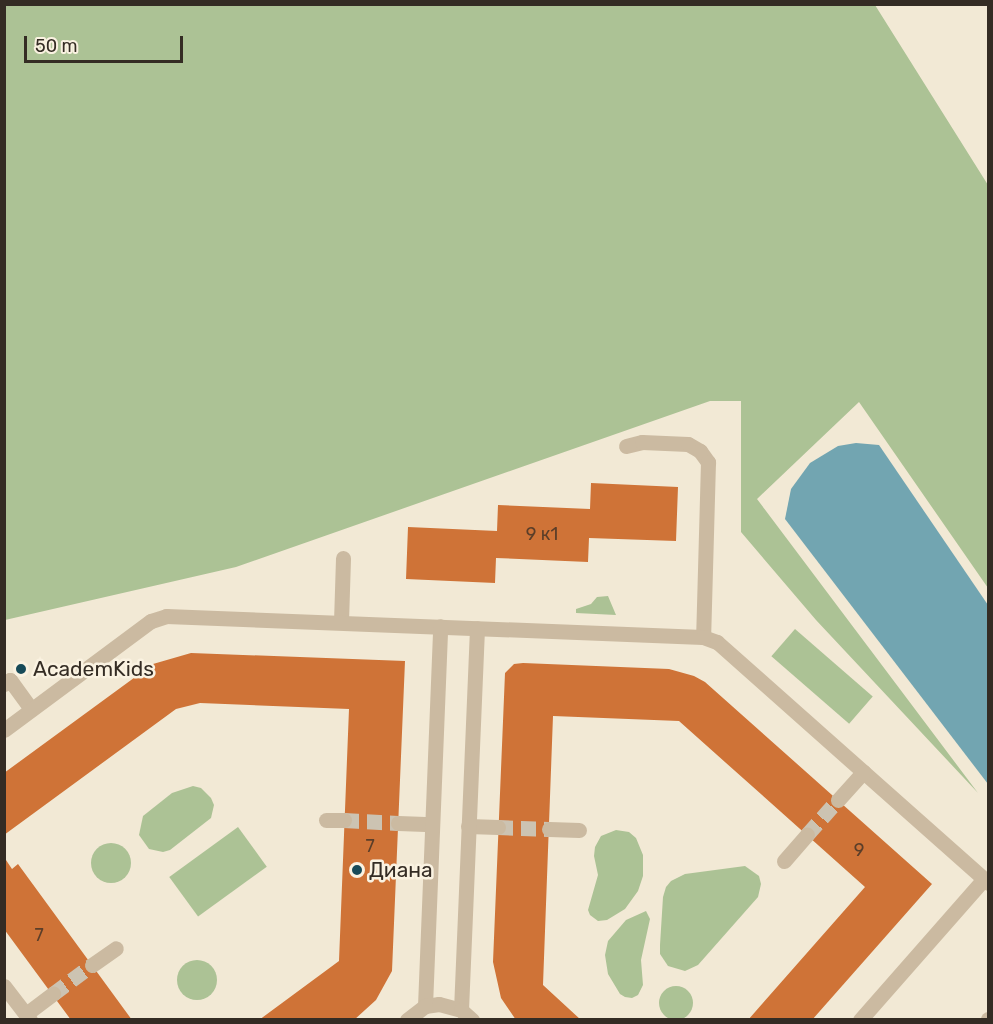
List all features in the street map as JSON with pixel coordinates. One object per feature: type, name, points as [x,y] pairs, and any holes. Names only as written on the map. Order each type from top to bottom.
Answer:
[{"type":"street","points":[[626,446],[642,442],[688,444],[700,451],[708,462],[703,637]]},
{"type":"street","points":[[341,622],[343,558]]},
{"type":"street","points":[[4,730],[158,617],[177,615],[703,637],[717,642],[986,881],[861,1020]]},
{"type":"street","points":[[425,1006],[440,626]]},
{"type":"street","points":[[407,1019],[425,1006],[447,1004],[466,1015],[468,826],[477,628]]},
{"type":"street","points":[[6,679],[31,709]]},
{"type":"street","points":[[838,800],[863,772]]},
{"type":"street","points":[[326,820],[344,820]]},
{"type":"street","points":[[398,823],[432,824]]},
{"type":"street","points":[[468,826],[498,827]]},
{"type":"street","points":[[549,829],[579,830]]},
{"type":"street","points":[[784,861],[807,835]]},
{"type":"street","points":[[92,965],[116,948]]},
{"type":"street","points":[[4,986],[28,1017],[52,994]]},
{"type":"green space","points":[[4,5],[875,5],[988,185],[988,588],[859,402],[757,499],[978,793],[816,620],[741,532],[741,401],[710,401],[236,567],[5,620]]},
{"type":"green space","points":[[608,596],[616,615],[576,613],[576,609],[591,604],[597,597]]},
{"type":"green space","points":[[795,629],[873,697],[849,724],[771,656]]},
{"type":"green space","points":[[193,786],[201,788],[211,798],[214,805],[211,818],[170,850],[163,852],[149,849],[139,835],[143,816],[172,793]]},
{"type":"green space","points":[[238,827],[267,867],[198,917],[169,877]]},
{"type":"green space","points":[[616,830],[629,832],[636,838],[643,855],[643,876],[638,891],[625,909],[607,920],[598,921],[590,915],[588,910],[598,875],[594,856],[595,847],[601,836]]},
{"type":"green space","points":[[111,843],[119,844],[125,849],[130,855],[130,871],[125,877],[119,882],[111,883],[103,882],[97,877],[92,871],[91,863],[92,855],[97,849],[103,844]]},
{"type":"green space","points":[[745,866],[759,876],[761,884],[758,897],[698,965],[685,971],[668,966],[660,954],[663,897],[666,887],[671,881],[685,874]]},
{"type":"green space","points":[[646,911],[650,919],[641,960],[643,985],[638,995],[632,998],[625,997],[620,994],[608,974],[605,955],[608,941],[626,920]]},
{"type":"green space","points":[[197,960],[205,961],[211,966],[216,972],[216,988],[211,994],[205,999],[197,1000],[189,999],[183,994],[178,988],[177,980],[178,972],[183,966],[189,961]]},
{"type":"green space","points":[[676,986],[688,991],[693,1003],[688,1015],[676,1020],[664,1015],[659,1003],[664,991]]},
{"type":"water","points":[[856,443],[879,445],[988,605],[988,784],[785,519],[791,489],[810,463],[838,446]]},
{"type":"building","points":[[591,483],[678,487],[676,541],[589,538],[588,562],[496,558],[495,583],[406,579],[408,527],[497,531],[498,505],[590,509]]},
{"type":"building","points":[[191,653],[405,661],[392,971],[376,1000],[354,1020],[259,1020],[339,961],[349,709],[200,703],[176,709],[4,835],[4,773],[153,664]]},
{"type":"building","points":[[514,664],[669,669],[694,676],[705,682],[932,884],[812,1020],[748,1020],[865,887],[679,721],[553,716],[543,985],[581,1020],[516,1020],[501,998],[493,962],[505,673]]},
{"type":"building","points":[[6,860],[12,869],[18,864],[132,1020],[71,1020],[4,929]]},
{"type":"tunnel","points":[[807,835],[838,800]]},
{"type":"tunnel","points":[[344,820],[398,823]]},
{"type":"tunnel","points":[[498,827],[549,829]]},
{"type":"tunnel","points":[[53,994],[92,965]]},
{"type":"place","name":"AcademKids","points":[[21,669]]},
{"type":"place","name":"Диана","points":[[357,870]]}]
